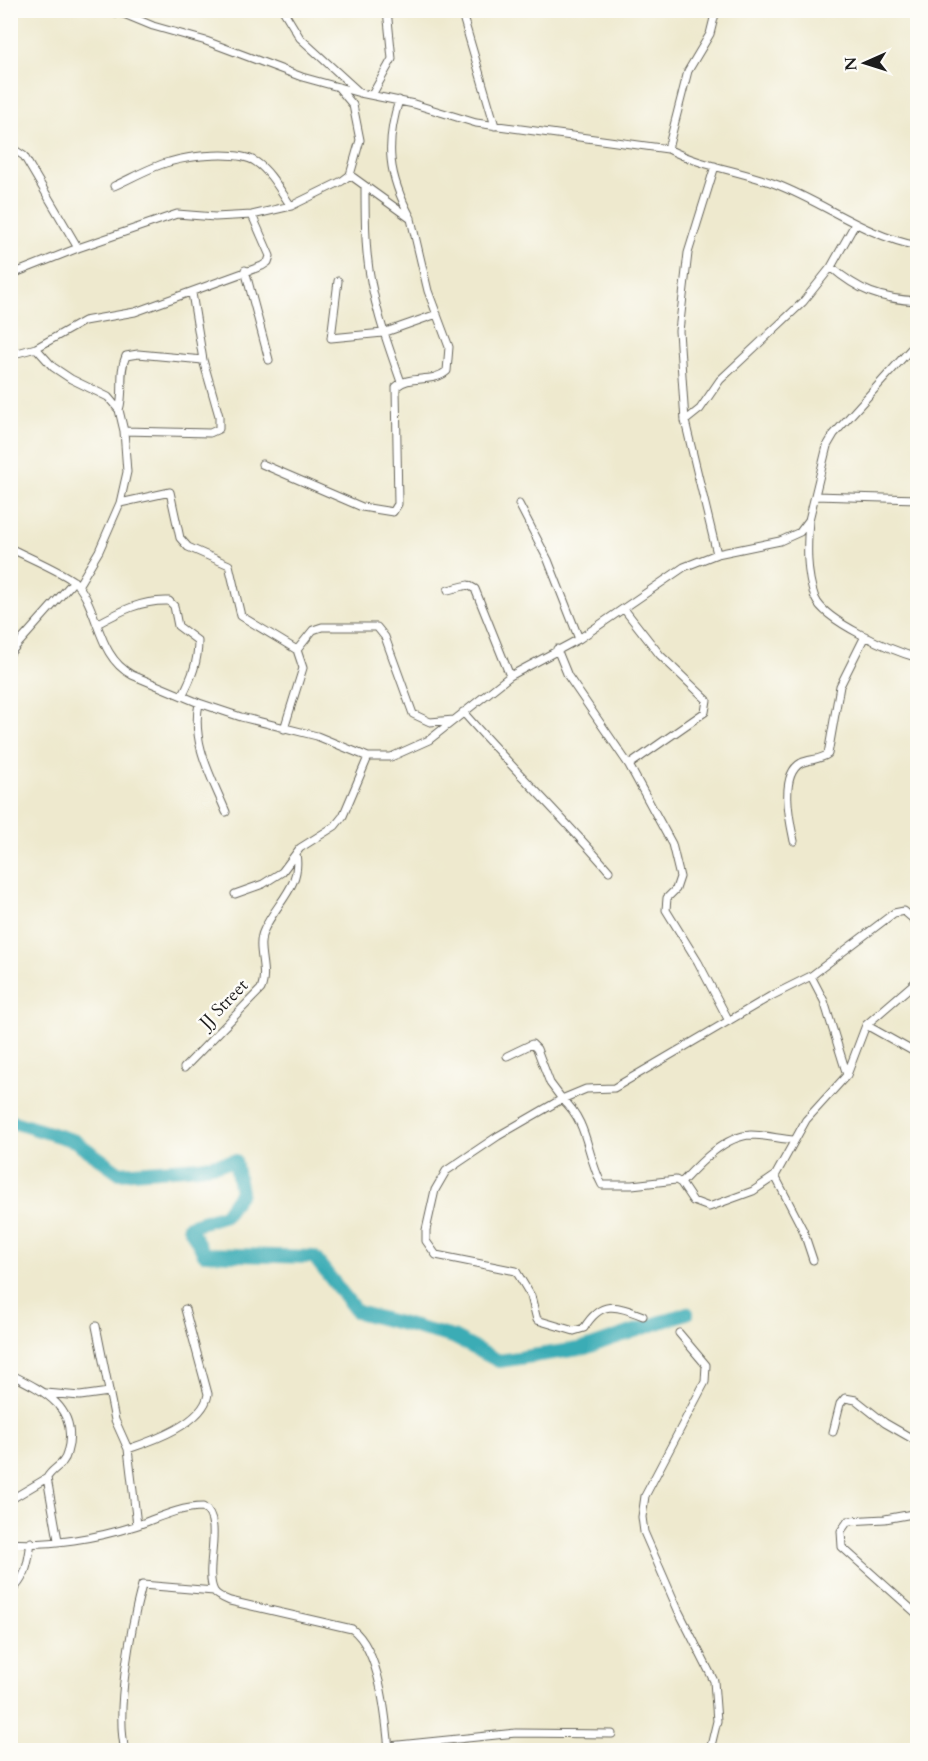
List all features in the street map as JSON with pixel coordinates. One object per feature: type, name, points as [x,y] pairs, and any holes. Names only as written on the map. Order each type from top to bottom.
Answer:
[{"type":"street","points":[[98,10],[124,14],[153,26],[206,41],[302,77],[360,93],[399,100],[476,123],[668,149],[688,159],[755,176],[782,186],[855,224],[898,242],[918,246]]},
{"type":"street","points":[[284,10],[300,38],[360,93]]},
{"type":"street","points":[[372,95],[392,59],[387,10]]},
{"type":"street","points":[[461,10],[495,126]]},
{"type":"street","points":[[668,149],[688,71],[710,34],[716,10]]},
{"type":"street","points":[[10,275],[78,248],[177,214],[215,218],[252,215],[291,206],[350,175],[360,140],[353,105],[338,87]]},
{"type":"street","points":[[261,464],[362,507],[393,512],[398,504],[396,387],[401,382],[423,381],[441,376],[447,371],[449,347],[419,258],[417,238],[402,201],[388,144],[399,100]]},
{"type":"street","points":[[10,147],[24,156],[78,248]]},
{"type":"street","points":[[114,186],[168,162],[195,157],[230,156],[254,161],[264,169],[291,206]]},
{"type":"street","points":[[715,166],[688,253],[681,295],[679,331],[685,421],[717,554]]},
{"type":"street","points":[[350,175],[411,219]]},
{"type":"street","points":[[365,188],[367,253],[383,333],[401,382]]},
{"type":"street","points":[[10,355],[36,348],[84,321],[135,312],[245,270],[262,266],[268,262],[270,256],[252,215]]},
{"type":"street","points":[[685,421],[700,409],[720,380],[803,302],[831,267],[855,224]]},
{"type":"street","points":[[831,267],[851,284],[867,292],[918,301]]},
{"type":"street","points":[[245,270],[269,360]]},
{"type":"street","points":[[338,281],[331,338],[383,333],[437,314]]},
{"type":"street","points":[[124,431],[210,434],[219,429],[219,416],[203,360],[192,292]]},
{"type":"street","points":[[918,340],[834,434],[827,446],[809,520],[809,569],[816,599],[832,616],[865,636],[918,658]]},
{"type":"street","points":[[10,653],[76,584],[99,551],[120,503],[127,472],[124,431],[118,410],[108,397],[71,379],[53,367],[36,348]]},
{"type":"street","points":[[118,410],[122,396],[122,370],[126,356],[138,354],[203,360]]},
{"type":"street","points":[[120,503],[170,492],[180,538],[188,547],[229,566],[241,616],[297,650],[303,668],[284,729]]},
{"type":"street","points":[[815,496],[918,499]]},
{"type":"street","points":[[519,504],[548,560],[579,639]]},
{"type":"street","points":[[10,548],[76,584],[109,654],[123,670],[199,703],[284,729],[317,735],[368,757],[391,757],[429,740],[510,676],[579,639],[684,567],[717,554],[791,537],[800,532],[809,520]]},
{"type":"street","points":[[448,590],[468,585],[475,589],[510,676]]},
{"type":"street","points":[[96,624],[130,606],[151,600],[169,601],[174,606],[178,626],[198,641],[195,666],[182,696]]},
{"type":"street","points":[[624,609],[660,656],[707,700],[708,706],[705,712],[629,765]]},
{"type":"street","points":[[297,650],[313,630],[322,627],[377,627],[385,637],[413,714],[430,722],[454,720]]},
{"type":"street","points":[[794,841],[788,807],[791,777],[800,764],[828,754],[840,686],[865,636]]},
{"type":"street","points":[[557,649],[568,675],[629,765],[652,804],[677,858],[679,883],[667,898],[666,910],[698,962],[729,1021]]},
{"type":"street","points":[[199,703],[195,722],[198,741],[226,812]]},
{"type":"street","points":[[463,712],[609,871]]},
{"type":"street","points":[[235,894],[263,884],[282,872],[316,836],[335,826],[342,816],[368,757]]},
{"type":"street","name":"JJ Street","points":[[184,1068],[261,990],[265,980],[262,932],[296,879],[296,855]]},
{"type":"street","points":[[643,1316],[622,1308],[607,1307],[595,1312],[584,1328],[579,1331],[543,1322],[534,1315],[531,1296],[516,1271],[444,1258],[429,1248],[426,1241],[432,1201],[446,1172],[498,1137],[562,1099],[586,1089],[614,1088],[811,976],[894,913],[904,911],[918,923]]},
{"type":"street","points":[[811,976],[824,1001],[847,1075]]},
{"type":"street","points":[[507,1056],[529,1044],[535,1046],[550,1083],[577,1114],[584,1129],[596,1174],[602,1185],[632,1185],[676,1180],[681,1183],[693,1201],[709,1207],[753,1191],[775,1176],[806,1120],[847,1075],[866,1025],[917,981]]},
{"type":"street","points":[[866,1025],[918,1054]]},
{"type":"street","points":[[681,1183],[706,1158],[735,1140],[749,1135],[794,1140]]},
{"type":"street","points":[[775,1176],[803,1230],[813,1260]]},
{"type":"street","points":[[128,1449],[164,1437],[198,1412],[207,1401],[208,1394],[185,1309]]},
{"type":"street","points":[[96,1326],[116,1420],[128,1449],[137,1525]]},
{"type":"street","points":[[679,1333],[706,1365],[705,1382],[650,1487],[642,1517],[650,1548],[714,1681],[717,1721],[710,1750]]},
{"type":"street","points":[[10,1374],[46,1393],[62,1407],[69,1434],[68,1453],[63,1464],[47,1478],[10,1500]]},
{"type":"street","points":[[46,1393],[81,1396],[109,1392]]},
{"type":"street","points":[[833,1432],[840,1404],[845,1398],[856,1400],[885,1423],[918,1442]]},
{"type":"street","points":[[47,1478],[58,1540]]},
{"type":"street","points":[[10,1543],[111,1533],[185,1508],[203,1507],[212,1519],[214,1591]]},
{"type":"street","points":[[918,1513],[885,1519],[848,1521],[841,1531],[842,1546],[870,1575],[918,1615]]},
{"type":"street","points":[[10,1592],[20,1584],[26,1572],[31,1542]]},
{"type":"street","points":[[125,1750],[122,1740],[124,1692],[142,1585],[214,1591],[230,1601],[352,1629],[362,1637],[368,1647],[375,1670],[389,1748],[516,1733],[612,1734]]},
{"type":"waterway","points":[[10,1121],[75,1141],[120,1173],[199,1167],[235,1161],[241,1192],[225,1215],[189,1226],[204,1254],[314,1257],[357,1312],[453,1337],[499,1361],[585,1348],[687,1313]]}]
